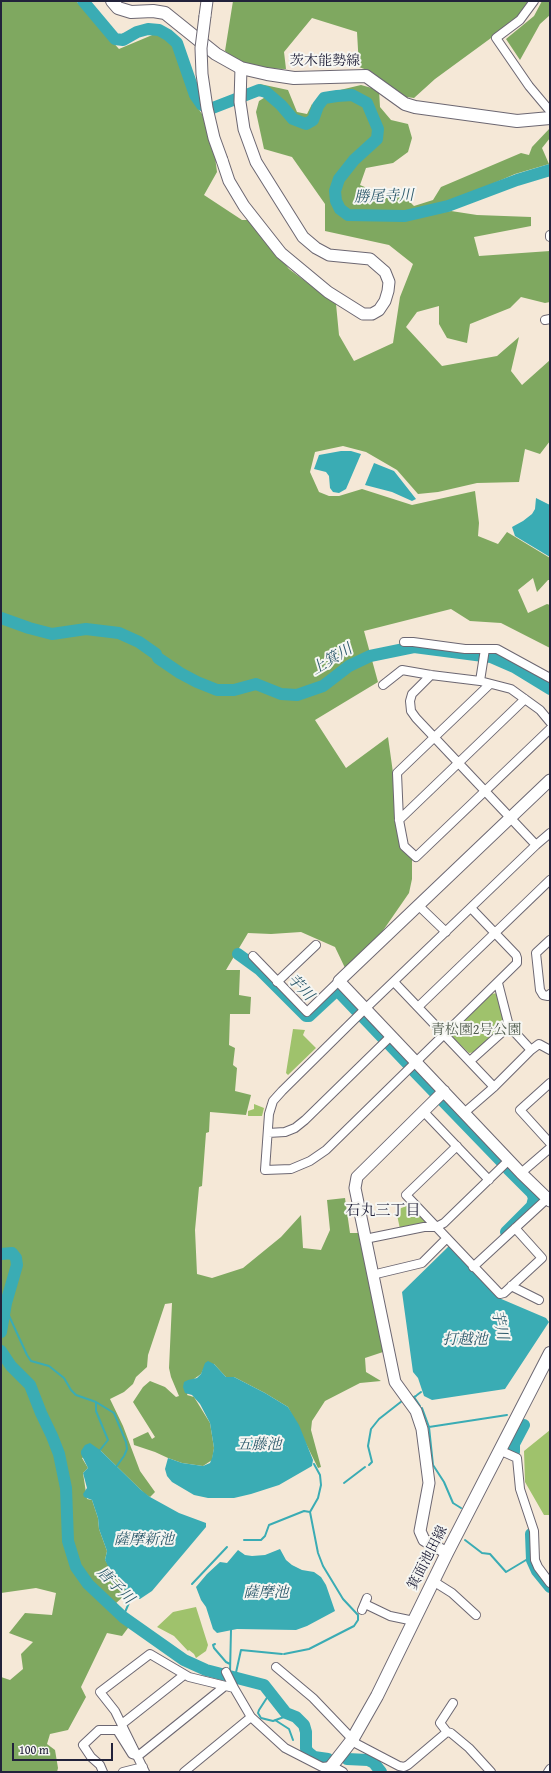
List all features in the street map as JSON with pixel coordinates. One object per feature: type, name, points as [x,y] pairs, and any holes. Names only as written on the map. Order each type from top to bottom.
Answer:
[{"type":"main road","name":"茨木能勢線","points":[[112,1],[118,8],[131,12],[153,11],[165,13],[241,73],[267,74],[294,78],[366,76],[405,104],[415,107],[517,122],[550,118]]},
{"type":"main road","name":"箕面池田線","points":[[330,1769],[352,1740],[374,1701],[447,1553],[550,1353]]},
{"type":"street","points":[[207,1],[201,48],[202,74],[207,108],[214,138],[230,181],[244,206],[281,253],[328,292],[363,314],[372,314],[379,310],[385,302],[389,282],[385,272],[370,259],[330,255],[316,248],[303,237],[256,162],[249,146],[240,102],[241,73]]},
{"type":"street","points":[[534,1],[520,20],[496,38],[529,86],[550,111]]},
{"type":"street","points":[[404,642],[417,642],[465,648],[485,654],[497,649],[550,678]]},
{"type":"street","points":[[480,681],[485,654]]},
{"type":"street","points":[[383,685],[402,670],[480,681],[510,689],[540,710],[550,722]]},
{"type":"street","points":[[431,675],[412,694],[410,701],[411,711],[458,764],[485,790],[536,845]]},
{"type":"street","points":[[490,684],[396,773],[399,820],[404,846],[416,857],[550,729]]},
{"type":"street","points":[[399,820],[525,699]]},
{"type":"street","points":[[253,956],[307,1012],[550,780]]},
{"type":"street","points":[[471,908],[516,955],[518,961],[498,983],[443,1034],[326,1150],[310,1161],[291,1169],[265,1170],[269,1114],[273,1101],[366,1009],[536,845],[550,833]]},
{"type":"street","points":[[418,1007],[550,880]]},
{"type":"street","points":[[419,906],[446,932]]},
{"type":"street","points":[[550,940],[536,953],[540,990],[543,995],[548,996],[550,994]]},
{"type":"street","points":[[277,982],[316,945]]},
{"type":"street","points":[[339,981],[415,1062],[440,1095],[464,1113],[521,1173],[549,1199],[515,1228],[474,1267]]},
{"type":"street","points":[[394,982],[494,1087]]},
{"type":"street","points":[[498,983],[509,1026],[531,1050]]},
{"type":"street","points":[[470,1061],[509,1026]]},
{"type":"street","points":[[268,1134],[285,1132],[295,1128],[391,1036]]},
{"type":"street","points":[[464,1113],[539,1044],[550,1050]]},
{"type":"street","points":[[550,1084],[520,1110],[550,1143]]},
{"type":"street","points":[[440,1095],[356,1178],[355,1188],[395,1382],[416,1411],[422,1429],[429,1483],[420,1531],[424,1540],[447,1553]]},
{"type":"street","points":[[423,1111],[489,1180]]},
{"type":"street","points":[[457,1146],[406,1194],[500,1294],[504,1293],[542,1258],[515,1228]]},
{"type":"street","points":[[521,1173],[550,1148]]},
{"type":"street","points":[[365,1239],[424,1226],[436,1227],[444,1223],[509,1160]]},
{"type":"street","points":[[372,1275],[422,1263],[447,1238]]},
{"type":"street","points":[[511,1286],[539,1300]]},
{"type":"street","points":[[500,1450],[517,1458],[520,1489],[534,1531],[535,1560],[541,1572],[550,1583]]},
{"type":"street","points":[[433,1581],[452,1593],[476,1615]]},
{"type":"street","points":[[365,1604],[390,1616],[414,1621]]},
{"type":"street","points":[[123,1772],[144,1769],[115,1711],[100,1692],[150,1654],[184,1675],[230,1687]]},
{"type":"street","points":[[276,1667],[313,1698],[357,1744],[404,1767],[447,1732]]},
{"type":"street","points":[[122,1724],[184,1675]]},
{"type":"street","points":[[228,1675],[230,1687],[251,1717],[285,1748],[322,1767],[343,1772]]},
{"type":"street","points":[[138,1756],[230,1687]]},
{"type":"street","points":[[453,1703],[440,1723],[447,1732],[451,1733],[469,1748],[491,1772]]},
{"type":"street","points":[[184,1772],[251,1717]]},
{"type":"street","points":[[103,1772],[83,1745],[99,1730],[117,1730],[132,1754],[138,1756]]},
{"type":"green space","points":[[1,1],[76,1],[119,49],[157,33],[166,38],[176,48],[191,98],[202,114],[215,157],[217,172],[204,195],[242,220],[251,220],[289,269],[336,304],[339,335],[354,361],[393,343],[400,297],[413,264],[389,245],[325,231],[325,204],[292,157],[264,149],[256,112],[259,101],[267,96],[291,122],[305,127],[314,122],[326,101],[351,98],[364,106],[375,129],[374,138],[352,158],[336,177],[332,190],[337,210],[347,218],[403,220],[451,211],[477,215],[531,217],[531,226],[474,237],[479,256],[550,251],[550,302],[545,303],[521,297],[510,308],[470,324],[467,343],[447,338],[439,324],[439,306],[417,312],[406,327],[442,366],[497,356],[519,337],[511,371],[522,385],[550,360],[550,441],[540,454],[525,449],[519,482],[477,483],[438,492],[418,494],[397,470],[366,452],[343,446],[315,452],[310,472],[319,492],[329,496],[339,496],[362,489],[412,505],[475,491],[479,523],[478,536],[498,544],[507,532],[550,558],[550,580],[548,580],[537,592],[533,578],[518,590],[528,613],[547,604],[550,605],[550,648],[501,623],[470,621],[451,609],[364,631],[378,682],[315,720],[346,768],[388,737],[401,830],[412,858],[412,879],[409,893],[382,932],[346,970],[335,947],[301,932],[271,934],[248,933],[226,970],[240,970],[239,995],[251,997],[250,1014],[230,1014],[229,1045],[235,1048],[233,1065],[237,1068],[235,1091],[251,1095],[246,1115],[210,1112],[209,1132],[206,1133],[202,1186],[199,1187],[195,1230],[197,1274],[212,1278],[243,1268],[281,1237],[301,1215],[303,1248],[321,1250],[330,1230],[327,1200],[345,1198],[350,1233],[359,1233],[383,1352],[365,1358],[366,1372],[381,1381],[360,1383],[325,1401],[312,1421],[311,1430],[321,1467],[318,1468],[288,1407],[234,1377],[226,1377],[214,1364],[203,1370],[201,1374],[194,1379],[187,1395],[194,1397],[210,1423],[214,1448],[212,1460],[203,1466],[182,1463],[134,1445],[133,1439],[148,1432],[152,1439],[155,1437],[133,1402],[143,1387],[150,1381],[165,1387],[176,1397],[179,1396],[169,1368],[172,1303],[165,1304],[148,1355],[147,1367],[136,1377],[133,1384],[124,1392],[110,1399],[123,1426],[140,1471],[155,1492],[150,1497],[145,1494],[100,1450],[82,1458],[88,1468],[83,1473],[87,1499],[92,1500],[98,1518],[99,1529],[107,1551],[105,1560],[125,1589],[125,1595],[115,1604],[132,1620],[122,1636],[107,1633],[81,1687],[86,1697],[68,1730],[50,1734],[47,1744],[55,1750],[58,1768],[57,1772],[1,1772],[1,1677],[10,1680],[23,1669],[21,1654],[33,1642],[9,1633],[25,1613],[52,1615],[56,1593],[36,1588],[1,1593]]},
{"type":"green space","points":[[233,1],[530,1],[517,19],[435,79],[414,98],[399,96],[372,72],[359,67],[357,32],[312,18],[284,52],[286,69],[246,68],[225,51]]},
{"type":"green space","points":[[542,1],[550,1],[550,15],[540,24],[520,60],[506,39],[534,16]]},
{"type":"green space","points":[[260,84],[288,90],[297,112],[307,114],[312,104],[315,108],[311,118],[306,121],[294,117],[283,104],[268,91],[259,88]]},
{"type":"green space","points":[[361,85],[379,90],[380,107],[391,120],[408,124],[412,138],[408,152],[393,163],[366,168],[360,185],[381,194],[404,196],[414,206],[433,200],[441,187],[521,153],[529,155],[532,147],[550,128],[550,138],[542,148],[549,164],[515,174],[448,203],[405,214],[350,213],[342,208],[337,191],[341,180],[355,162],[369,151],[378,140],[380,129],[368,103],[352,94],[337,94],[340,90]]},
{"type":"green space","name":"青松園2号公園","points":[[498,993],[506,1023],[476,1052],[469,1053],[453,1038],[451,1032],[491,994]]},
{"type":"green space","points":[[293,1029],[305,1030],[303,1035],[316,1048],[288,1075],[286,1073]]},
{"type":"green space","points":[[254,1104],[264,1108],[262,1116],[248,1116],[248,1111],[254,1109]]},
{"type":"green space","points":[[412,1204],[426,1219],[426,1223],[400,1229],[396,1210]]},
{"type":"green space","points":[[550,1430],[550,1515],[544,1515],[525,1482],[524,1451]]},
{"type":"green space","points":[[196,1607],[208,1645],[206,1651],[196,1658],[194,1654],[189,1650],[188,1651],[174,1636],[157,1627],[173,1612]]},
{"type":"water","points":[[341,451],[351,451],[361,454],[346,489],[339,493],[333,492],[330,488],[329,476],[326,472],[314,469],[319,455]]},
{"type":"water","points":[[374,463],[394,471],[416,499],[412,501],[392,492],[365,485]]},
{"type":"water","points":[[536,498],[550,505],[550,557],[515,536],[512,527],[532,514],[535,509]]},
{"type":"water","name":"打越池","points":[[449,1246],[499,1298],[546,1318],[549,1322],[505,1389],[432,1400],[424,1396],[418,1378],[413,1372],[402,1292]]},
{"type":"water","name":"五藤池","points":[[208,1361],[214,1364],[226,1377],[234,1377],[288,1407],[299,1425],[313,1460],[312,1466],[279,1485],[234,1498],[208,1498],[194,1495],[172,1482],[167,1476],[165,1469],[168,1458],[182,1463],[203,1466],[210,1463],[212,1458],[214,1448],[210,1423],[200,1404],[192,1395],[185,1393],[183,1387],[184,1382],[197,1378],[201,1374],[205,1363]]},
{"type":"water","name":"薩摩新池","points":[[90,1443],[100,1450],[150,1497],[179,1513],[206,1523],[206,1527],[152,1591],[140,1599],[125,1595],[123,1585],[110,1570],[105,1560],[107,1551],[99,1529],[98,1518],[92,1500],[84,1497],[83,1494],[87,1488],[83,1473],[88,1468],[81,1451],[85,1445]]},
{"type":"water","name":"薩摩池","points":[[280,1549],[286,1560],[292,1565],[302,1570],[314,1572],[321,1577],[326,1585],[335,1611],[307,1626],[296,1630],[237,1629],[217,1633],[213,1629],[206,1607],[201,1600],[196,1587],[220,1562],[227,1563],[238,1550],[245,1555],[252,1556],[265,1555]]},
{"type":"waterway","name":"勝尾寺川","points":[[83,1],[115,39],[123,40],[137,32],[148,29],[159,30],[168,35],[177,43],[195,95],[202,105],[210,109],[259,90],[266,92],[281,105],[293,119],[306,124],[313,120],[318,106],[324,98],[352,95],[367,103],[378,129],[377,139],[354,160],[339,179],[335,191],[336,201],[340,209],[348,215],[405,216],[448,206],[517,180],[550,170]]},
{"type":"waterway","name":"上箕川","points":[[1,618],[52,634],[86,629],[119,633],[139,642],[156,654]]},
{"type":"waterway","name":"上箕川","points":[[158,658],[180,673],[217,690],[234,690],[256,684],[281,694],[297,695],[323,686],[349,666],[370,656],[414,647],[491,657],[514,667],[550,689]]},
{"type":"waterway","name":"芋川","points":[[238,954],[260,970],[306,1016],[309,1016],[337,990],[356,1010]]},
{"type":"waterway","name":"芋川","points":[[363,1017],[383,1038]]},
{"type":"waterway","name":"芋川","points":[[389,1044],[409,1065]]},
{"type":"waterway","name":"芋川","points":[[414,1071],[501,1161]]},
{"type":"waterway","name":"芋川","points":[[506,1232],[532,1206],[534,1198],[532,1193],[508,1169]]},
{"type":"waterway","name":"唐子川","points":[[1,1254],[12,1253],[16,1258],[17,1265],[6,1303],[1,1332]]},
{"type":"waterway","points":[[5,1307],[31,1361],[49,1366],[64,1378],[71,1390],[76,1395],[96,1402],[114,1413],[126,1442],[127,1449],[116,1467]]},
{"type":"waterway","name":"唐子川","points":[[1,1351],[11,1366],[30,1385],[59,1454],[66,1488],[68,1541],[76,1567],[88,1584],[123,1617],[184,1660],[206,1670],[264,1685],[286,1713],[296,1717],[304,1725],[306,1732],[306,1749],[309,1753],[314,1757],[328,1759]]},
{"type":"waterway","points":[[417,1395],[421,1392]]},
{"type":"waterway","points":[[416,1396],[414,1397],[420,1406]]},
{"type":"waterway","points":[[369,1465],[372,1462],[368,1446],[371,1429],[379,1419],[402,1401]]},
{"type":"waterway","points":[[96,1402],[96,1411],[108,1440],[100,1450]]},
{"type":"waterway","points":[[422,1408],[429,1427],[433,1465],[444,1482],[453,1503],[461,1508]]},
{"type":"waterway","points":[[429,1427],[507,1415]]},
{"type":"waterway","name":"芋川","points":[[514,1452],[514,1444],[524,1425]]},
{"type":"waterway","points":[[310,1512],[318,1498],[321,1485],[320,1475],[314,1464]]},
{"type":"waterway","points":[[344,1483],[365,1467]]},
{"type":"waterway","points":[[244,1540],[261,1540],[265,1536],[269,1525],[304,1511],[310,1512],[318,1553],[323,1566],[343,1599],[358,1615],[358,1620],[354,1626],[309,1649],[284,1654]]},
{"type":"waterway","name":"芋川","points":[[531,1534],[532,1560],[537,1571],[550,1587]]},
{"type":"waterway","points":[[465,1540],[482,1553],[490,1554],[506,1572],[531,1557]]},
{"type":"waterway","points":[[192,1584],[227,1547]]},
{"type":"waterway","points":[[123,1617],[131,1598]]},
{"type":"waterway","points":[[230,1673],[231,1630]]},
{"type":"waterway","points":[[215,1644],[213,1645],[214,1648],[226,1662],[230,1664]]},
{"type":"waterway","points":[[235,1677],[241,1650],[282,1654]]},
{"type":"waterway","points":[[270,1693],[259,1710],[258,1713],[261,1718],[273,1721],[292,1714]]},
{"type":"waterway","points":[[275,1720],[289,1729],[293,1740]]},
{"type":"waterway","points":[[347,1759],[368,1760],[374,1763],[381,1772]]},
{"type":"district","name":"石丸三丁目","points":[[383,1211]]}]
